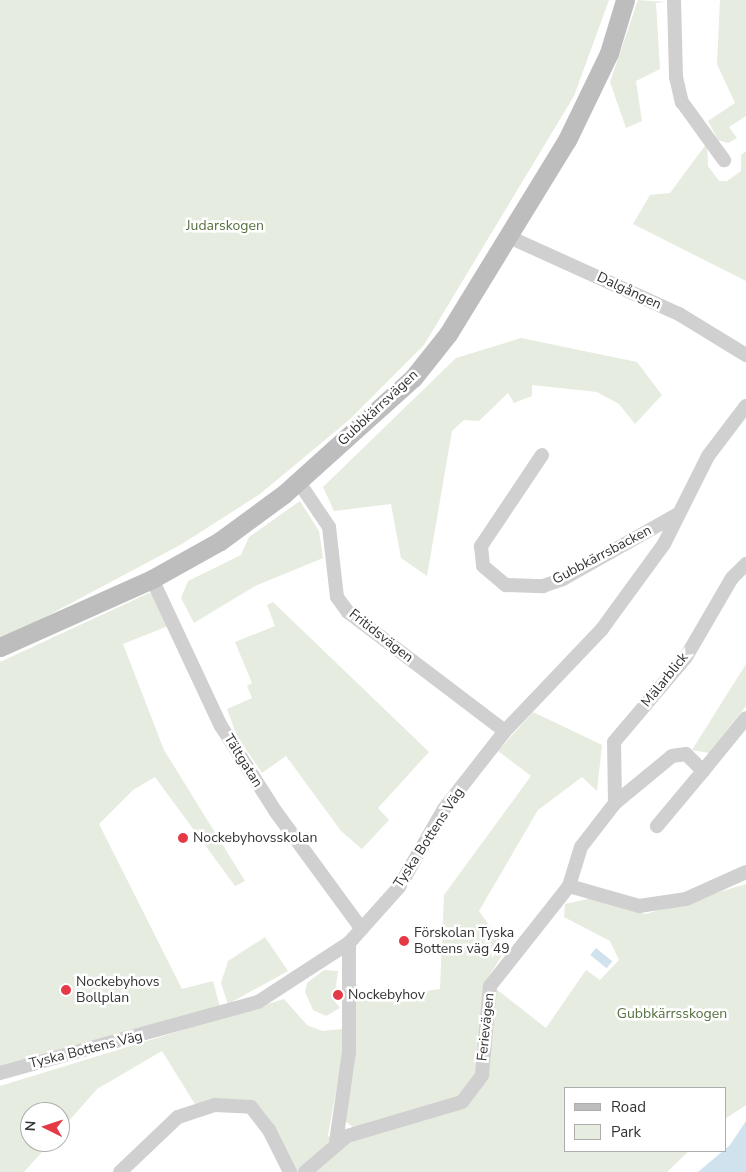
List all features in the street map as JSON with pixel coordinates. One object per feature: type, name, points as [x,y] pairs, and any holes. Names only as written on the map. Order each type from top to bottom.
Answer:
[{"type":"street","name":"Gubbkärrsvägen","points":[[0,646],[152,579],[220,541],[298,481],[413,378],[448,334],[567,140],[609,53],[625,0]]},
{"type":"street","points":[[674,0],[676,77],[682,102],[724,160]]},
{"type":"street","name":"Dalgången","points":[[508,236],[679,314],[746,355]]},
{"type":"street","name":"Tyska Bottens Väg","points":[[0,1073],[258,1002],[349,943],[399,887],[444,809],[505,730],[602,629],[664,544],[676,514],[708,456],[746,406]]},
{"type":"street","name":"Gubbkärrsbacken","points":[[542,455],[482,546],[483,566],[506,585],[542,586],[563,580],[676,514]]},
{"type":"street","name":"Fritidsvägen","points":[[298,481],[329,527],[337,597],[348,612],[505,730]]},
{"type":"street","name":"Mälarblick","points":[[615,804],[614,742],[686,656],[730,580],[746,564]]},
{"type":"street","name":"Tältgatan","points":[[152,579],[221,726],[361,928]]},
{"type":"street","points":[[657,826],[746,718]]},
{"type":"street","name":"Ferievägen","points":[[305,1172],[336,1142],[462,1102],[482,1075],[490,986],[569,886],[581,847],[615,804],[672,756],[686,754],[703,771]]},
{"type":"street","points":[[569,886],[639,906],[686,899],[746,872]]},
{"type":"street","points":[[336,1142],[349,1052],[349,943]]},
{"type":"street","points":[[120,1172],[178,1117],[215,1105],[251,1107],[269,1130],[290,1172]]},
{"type":"green space","name":"Judarskogen","points":[[0,0],[609,0],[574,96],[424,345],[349,420],[260,494],[182,544],[0,641]]},
{"type":"green space","points":[[638,0],[666,2],[656,3],[660,69],[636,81],[642,121],[626,128],[610,82]]},
{"type":"green space","points":[[720,0],[746,0],[746,116],[729,127],[737,138],[728,143],[718,140],[708,121],[735,103],[717,64]]},
{"type":"green space","points":[[707,143],[708,166],[719,181],[727,181],[741,171],[741,155],[746,151],[746,281],[633,224],[650,195],[670,193]]},
{"type":"green space","points":[[521,338],[637,362],[662,395],[635,424],[619,404],[597,392],[532,385],[532,396],[514,403],[508,393],[479,421],[464,420],[452,431],[427,576],[401,558],[391,504],[334,511],[323,487],[456,358]]},
{"type":"green space","points":[[300,501],[319,531],[323,558],[255,586],[194,623],[181,598],[188,581],[241,555],[249,537]]},
{"type":"green space","points":[[149,593],[156,596],[168,626],[123,644],[164,750],[245,881],[235,886],[155,777],[133,790],[99,824],[182,989],[213,981],[220,1007],[0,1071],[0,662]]},
{"type":"green space","points":[[273,602],[429,752],[378,808],[389,820],[362,849],[341,831],[286,756],[262,773],[237,736],[227,709],[252,698],[247,686],[252,683],[235,642],[275,626],[267,605]]},
{"type":"green space","points":[[746,664],[746,706],[709,753],[692,750]]},
{"type":"green space","name":"Gubbkärrsskogen","points":[[533,712],[602,745],[597,791],[582,777],[538,810],[479,911],[506,949],[486,981],[546,1028],[586,970],[600,980],[619,960],[610,941],[564,917],[565,904],[592,898],[646,914],[746,884],[746,1105],[726,1118],[726,1087],[564,1087],[564,1152],[688,1152],[667,1172],[295,1172],[250,1108],[198,1109],[162,1051],[97,1089],[70,1120],[70,1102],[20,1102],[20,1152],[42,1152],[24,1172],[0,1172],[0,1086],[284,999],[307,1025],[322,1031],[342,1029],[343,1053],[328,1135],[338,1149],[353,1127],[345,1121],[356,1001],[440,989],[444,895],[531,776],[498,751]]},
{"type":"green space","points":[[265,937],[288,971],[228,1004],[221,983],[228,961]]},
{"type":"green space","points":[[324,970],[338,971],[334,1000],[340,1008],[326,1016],[313,1010],[305,992],[307,983]]},
{"type":"water","points":[[596,948],[612,961],[607,968],[590,955]]},
{"type":"water","points":[[746,1121],[746,1172],[698,1172],[722,1152],[726,1152],[726,1148]]},
{"type":"place","name":"Nockebyhovsskolan","points":[[183,838]]},
{"type":"place","name":"Förskolan Tyska Bottens väg 49","points":[[404,941]]},
{"type":"place","name":"Nockebyhovs Bollplan","points":[[66,990]]},
{"type":"place","name":"Nockebyhov","points":[[338,995]]}]
